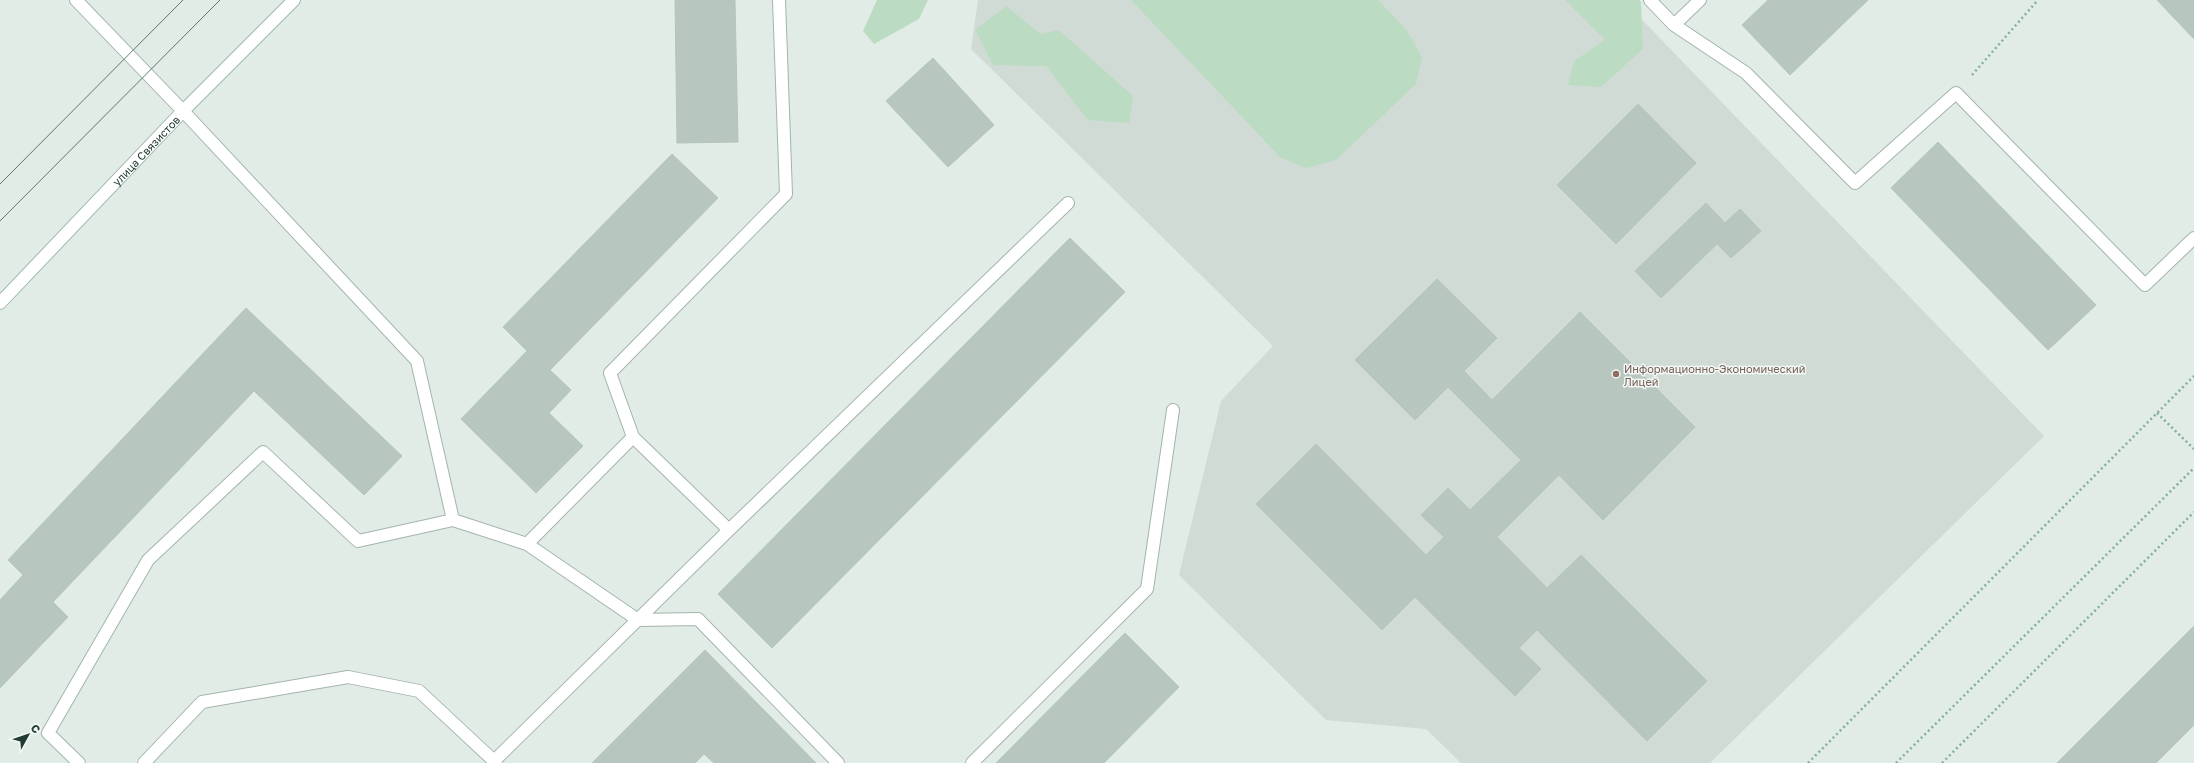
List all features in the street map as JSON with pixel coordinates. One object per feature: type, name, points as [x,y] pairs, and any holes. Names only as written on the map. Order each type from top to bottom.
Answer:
[{"type":"main road","points":[[76,0],[183,111],[417,361],[453,520]]},
{"type":"main road","name":"улица Связистов","points":[[0,303],[183,111],[294,0]]},
{"type":"main road","points":[[729,530],[633,437],[610,372],[786,194],[779,0]]},
{"type":"main road","points":[[1650,0],[1674,25],[1746,73],[1855,183],[1956,93],[2145,285],[2194,238]]},
{"type":"main road","points":[[1674,25],[1700,0]]},
{"type":"main road","points":[[144,763],[202,702],[348,678],[419,691],[495,762],[729,530],[1068,203]]},
{"type":"main road","points":[[972,763],[1147,589],[1173,410]]},
{"type":"main road","points":[[527,544],[633,437]]},
{"type":"main road","points":[[79,763],[48,733],[148,560],[263,452],[358,541],[453,520],[527,544],[638,620],[698,619],[838,763]]},
{"type":"path","points":[[1956,93],[2038,0]]},
{"type":"path","points":[[1808,763],[2194,376]]},
{"type":"path","points":[[2157,412],[2194,449]]},
{"type":"path","points":[[1896,763],[2194,468]]},
{"type":"path","points":[[1942,763],[2194,512]]},
{"type":"shaded area","name":"Информационно-Экономический Лицей","points":[[978,0],[1623,0],[2044,436],[1710,763],[1461,763],[1426,729],[1326,720],[1179,575],[1221,401],[1273,346],[971,49]]},
{"type":"green space","points":[[877,0],[928,0],[919,19],[874,44],[863,31]]},
{"type":"green space","points":[[1131,0],[1378,0],[1406,29],[1422,57],[1416,84],[1336,160],[1306,168],[1280,157]]},
{"type":"green space","points":[[1565,0],[1639,0],[1641,2],[1643,49],[1601,87],[1568,85],[1574,61],[1605,40]]},
{"type":"green space","points":[[1006,6],[1041,34],[1059,30],[1133,96],[1129,123],[1088,120],[1046,66],[993,65],[975,30]]},
{"type":"building","points":[[675,0],[735,0],[738,142],[677,143]]},
{"type":"building","points":[[1768,0],[1868,0],[1790,75],[1742,25]]},
{"type":"building","points":[[2157,0],[2194,0],[2194,39]]},
{"type":"building","points":[[933,58],[994,125],[948,167],[886,101]]},
{"type":"building","points":[[1638,104],[1696,163],[1616,244],[1557,185]]},
{"type":"building","points":[[1938,142],[2096,305],[2048,350],[1891,188]]},
{"type":"building","points":[[672,154],[718,198],[550,370],[571,390],[549,413],[583,446],[536,493],[461,419],[527,351],[503,327]]},
{"type":"building","points":[[1706,203],[1725,223],[1740,209],[1761,231],[1731,258],[1717,244],[1661,298],[1635,271]]},
{"type":"building","points":[[1070,238],[1125,292],[772,648],[718,594]]},
{"type":"building","points":[[1437,279],[1497,338],[1464,371],[1492,400],[1580,312],[1695,427],[1603,520],[1559,475],[1497,537],[1547,588],[1581,555],[1707,681],[1647,741],[1537,630],[1519,648],[1541,669],[1515,696],[1415,597],[1382,630],[1256,504],[1316,444],[1426,555],[1444,537],[1421,515],[1448,488],[1470,510],[1521,460],[1448,387],[1415,420],[1355,360]]},
{"type":"building","points":[[246,308],[402,456],[364,495],[254,391],[53,602],[68,617],[0,688],[0,600],[23,575],[8,560]]},
{"type":"building","points":[[2194,626],[2194,725],[2156,763],[2057,763]]},
{"type":"building","points":[[1125,633],[1179,687],[1104,763],[996,763]]},
{"type":"building","points":[[705,650],[816,763],[714,763],[704,754],[695,763],[592,763]]},
{"type":"tram line","points":[[0,184],[183,0]]},
{"type":"tram line","points":[[0,221],[220,0]]},
{"type":"place","name":"Информационно-Экономический Лицей","points":[[1616,374]]}]
